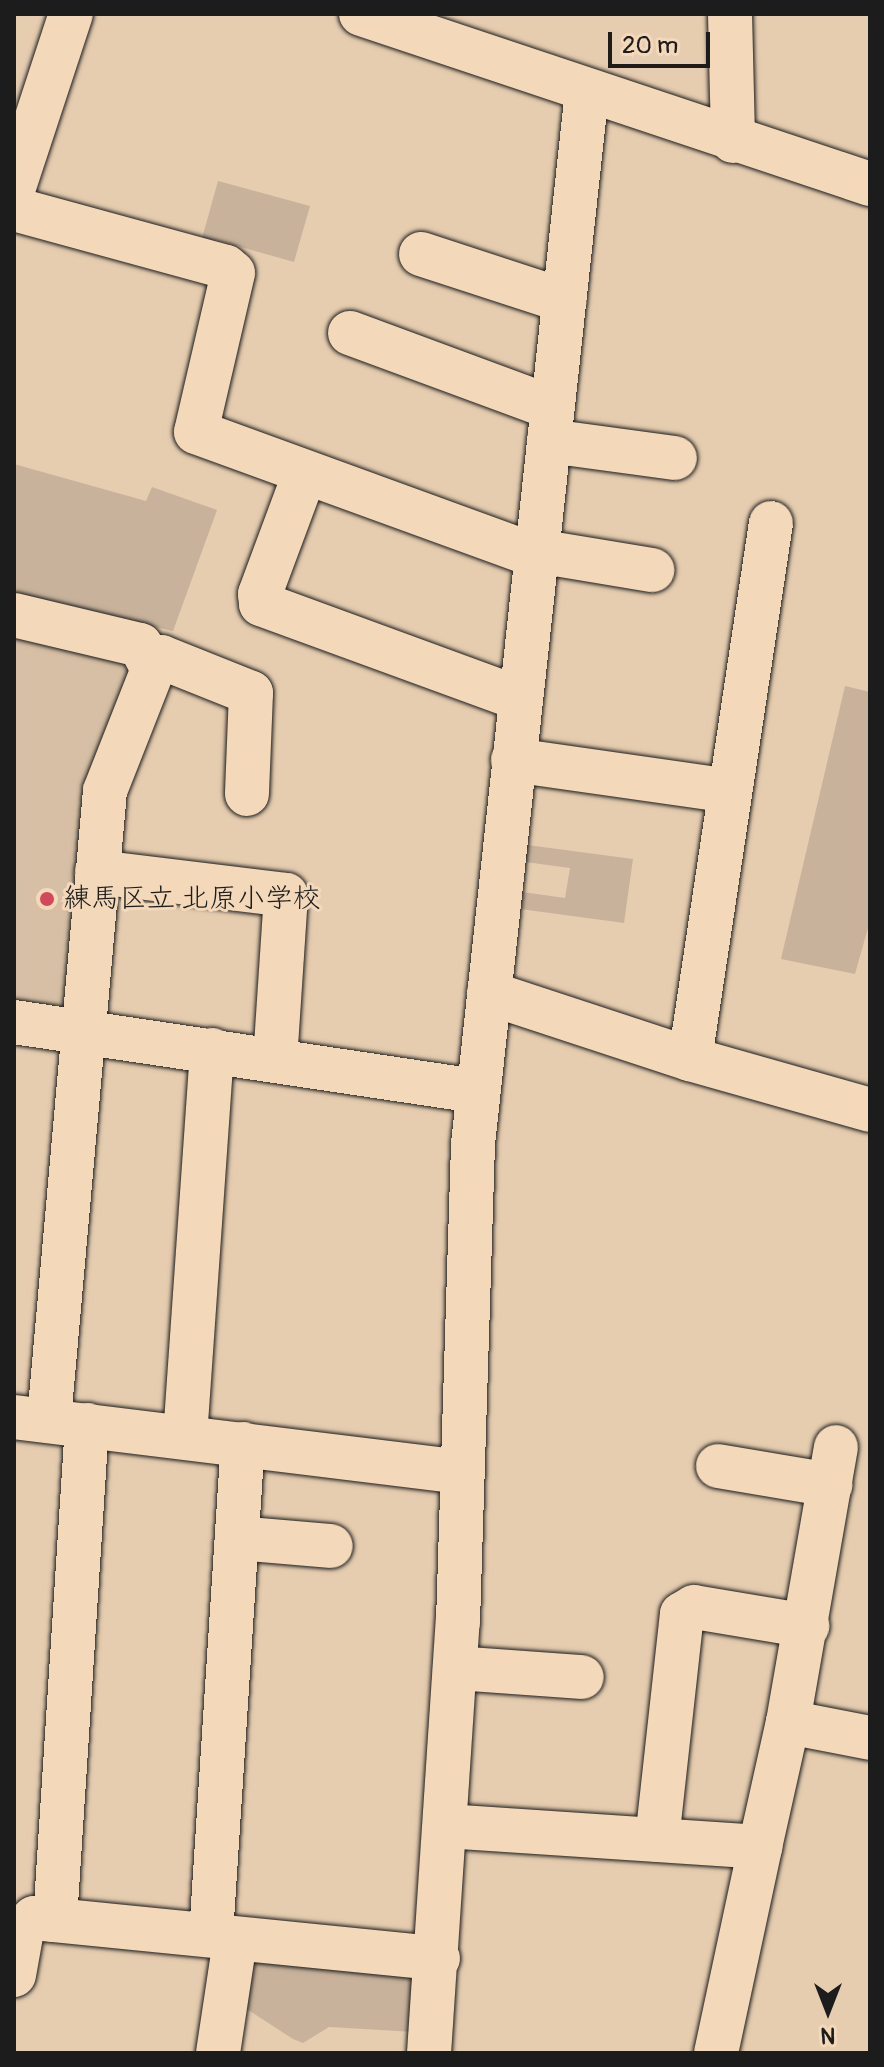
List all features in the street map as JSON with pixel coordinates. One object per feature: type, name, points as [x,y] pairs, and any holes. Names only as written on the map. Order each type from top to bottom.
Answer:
[{"type":"street","points":[[14,187],[30,74],[71,14]]},
{"type":"street","points":[[361,14],[733,141],[870,184]]},
{"type":"street","points":[[730,14],[733,141]]},
{"type":"street","points":[[429,2053],[438,1958],[455,1668],[460,1472],[478,1091],[587,91]]},
{"type":"street","points":[[14,209],[226,267],[232,282],[196,432],[536,554],[652,570]]},
{"type":"street","points":[[421,254],[565,301]]},
{"type":"street","points":[[350,333],[551,425],[675,458]]},
{"type":"street","points":[[305,473],[260,594],[267,611],[520,699]]},
{"type":"street","points":[[690,1059],[771,523]]},
{"type":"street","points":[[14,615],[140,645],[151,658],[153,669],[105,791],[80,1030],[50,1420],[55,1920]]},
{"type":"street","points":[[151,658],[251,693],[247,794]]},
{"type":"street","points":[[513,760],[730,791]]},
{"type":"street","points":[[97,872],[286,895],[275,1060]]},
{"type":"street","points":[[489,993],[690,1059],[870,1110]]},
{"type":"street","points":[[14,1022],[478,1091]]},
{"type":"street","points":[[185,1437],[212,1050]]},
{"type":"street","points":[[50,1420],[460,1472]]},
{"type":"street","points":[[218,2053],[243,1444]]},
{"type":"street","points":[[716,2053],[788,1722],[833,1466],[718,1466]]},
{"type":"street","points":[[237,1538],[331,1546]]},
{"type":"street","points":[[657,1840],[682,1614],[694,1607],[807,1626]]},
{"type":"street","points":[[455,1668],[582,1677]]},
{"type":"street","points":[[788,1722],[870,1738]]},
{"type":"street","points":[[445,1826],[760,1847]]},
{"type":"street","points":[[14,1975],[25,1921],[55,1920],[438,1958]]},
{"type":"shaded area","points":[[218,181],[310,206],[294,262],[216,240],[212,253],[199,249]]},
{"type":"shaded area","points":[[14,464],[146,501],[152,487],[217,510],[173,631],[14,595]]},
{"type":"shaded area","name":"練馬区立 北原小学校","points":[[14,634],[124,659],[133,678],[68,1006],[55,1015],[14,1010]]},
{"type":"shaded area","points":[[845,686],[870,692],[870,921],[855,974],[781,959]]},
{"type":"shaded area","points":[[520,844],[633,859],[624,923],[513,908],[515,891],[565,898],[570,868],[518,861]]},
{"type":"shaded area","points":[[259,1955],[408,1969],[420,1981],[415,2032],[329,2027],[303,2043],[293,2039],[236,2002],[243,1967]]},
{"type":"place","name":"練馬区立 北原小学校","points":[[47,899]]}]
